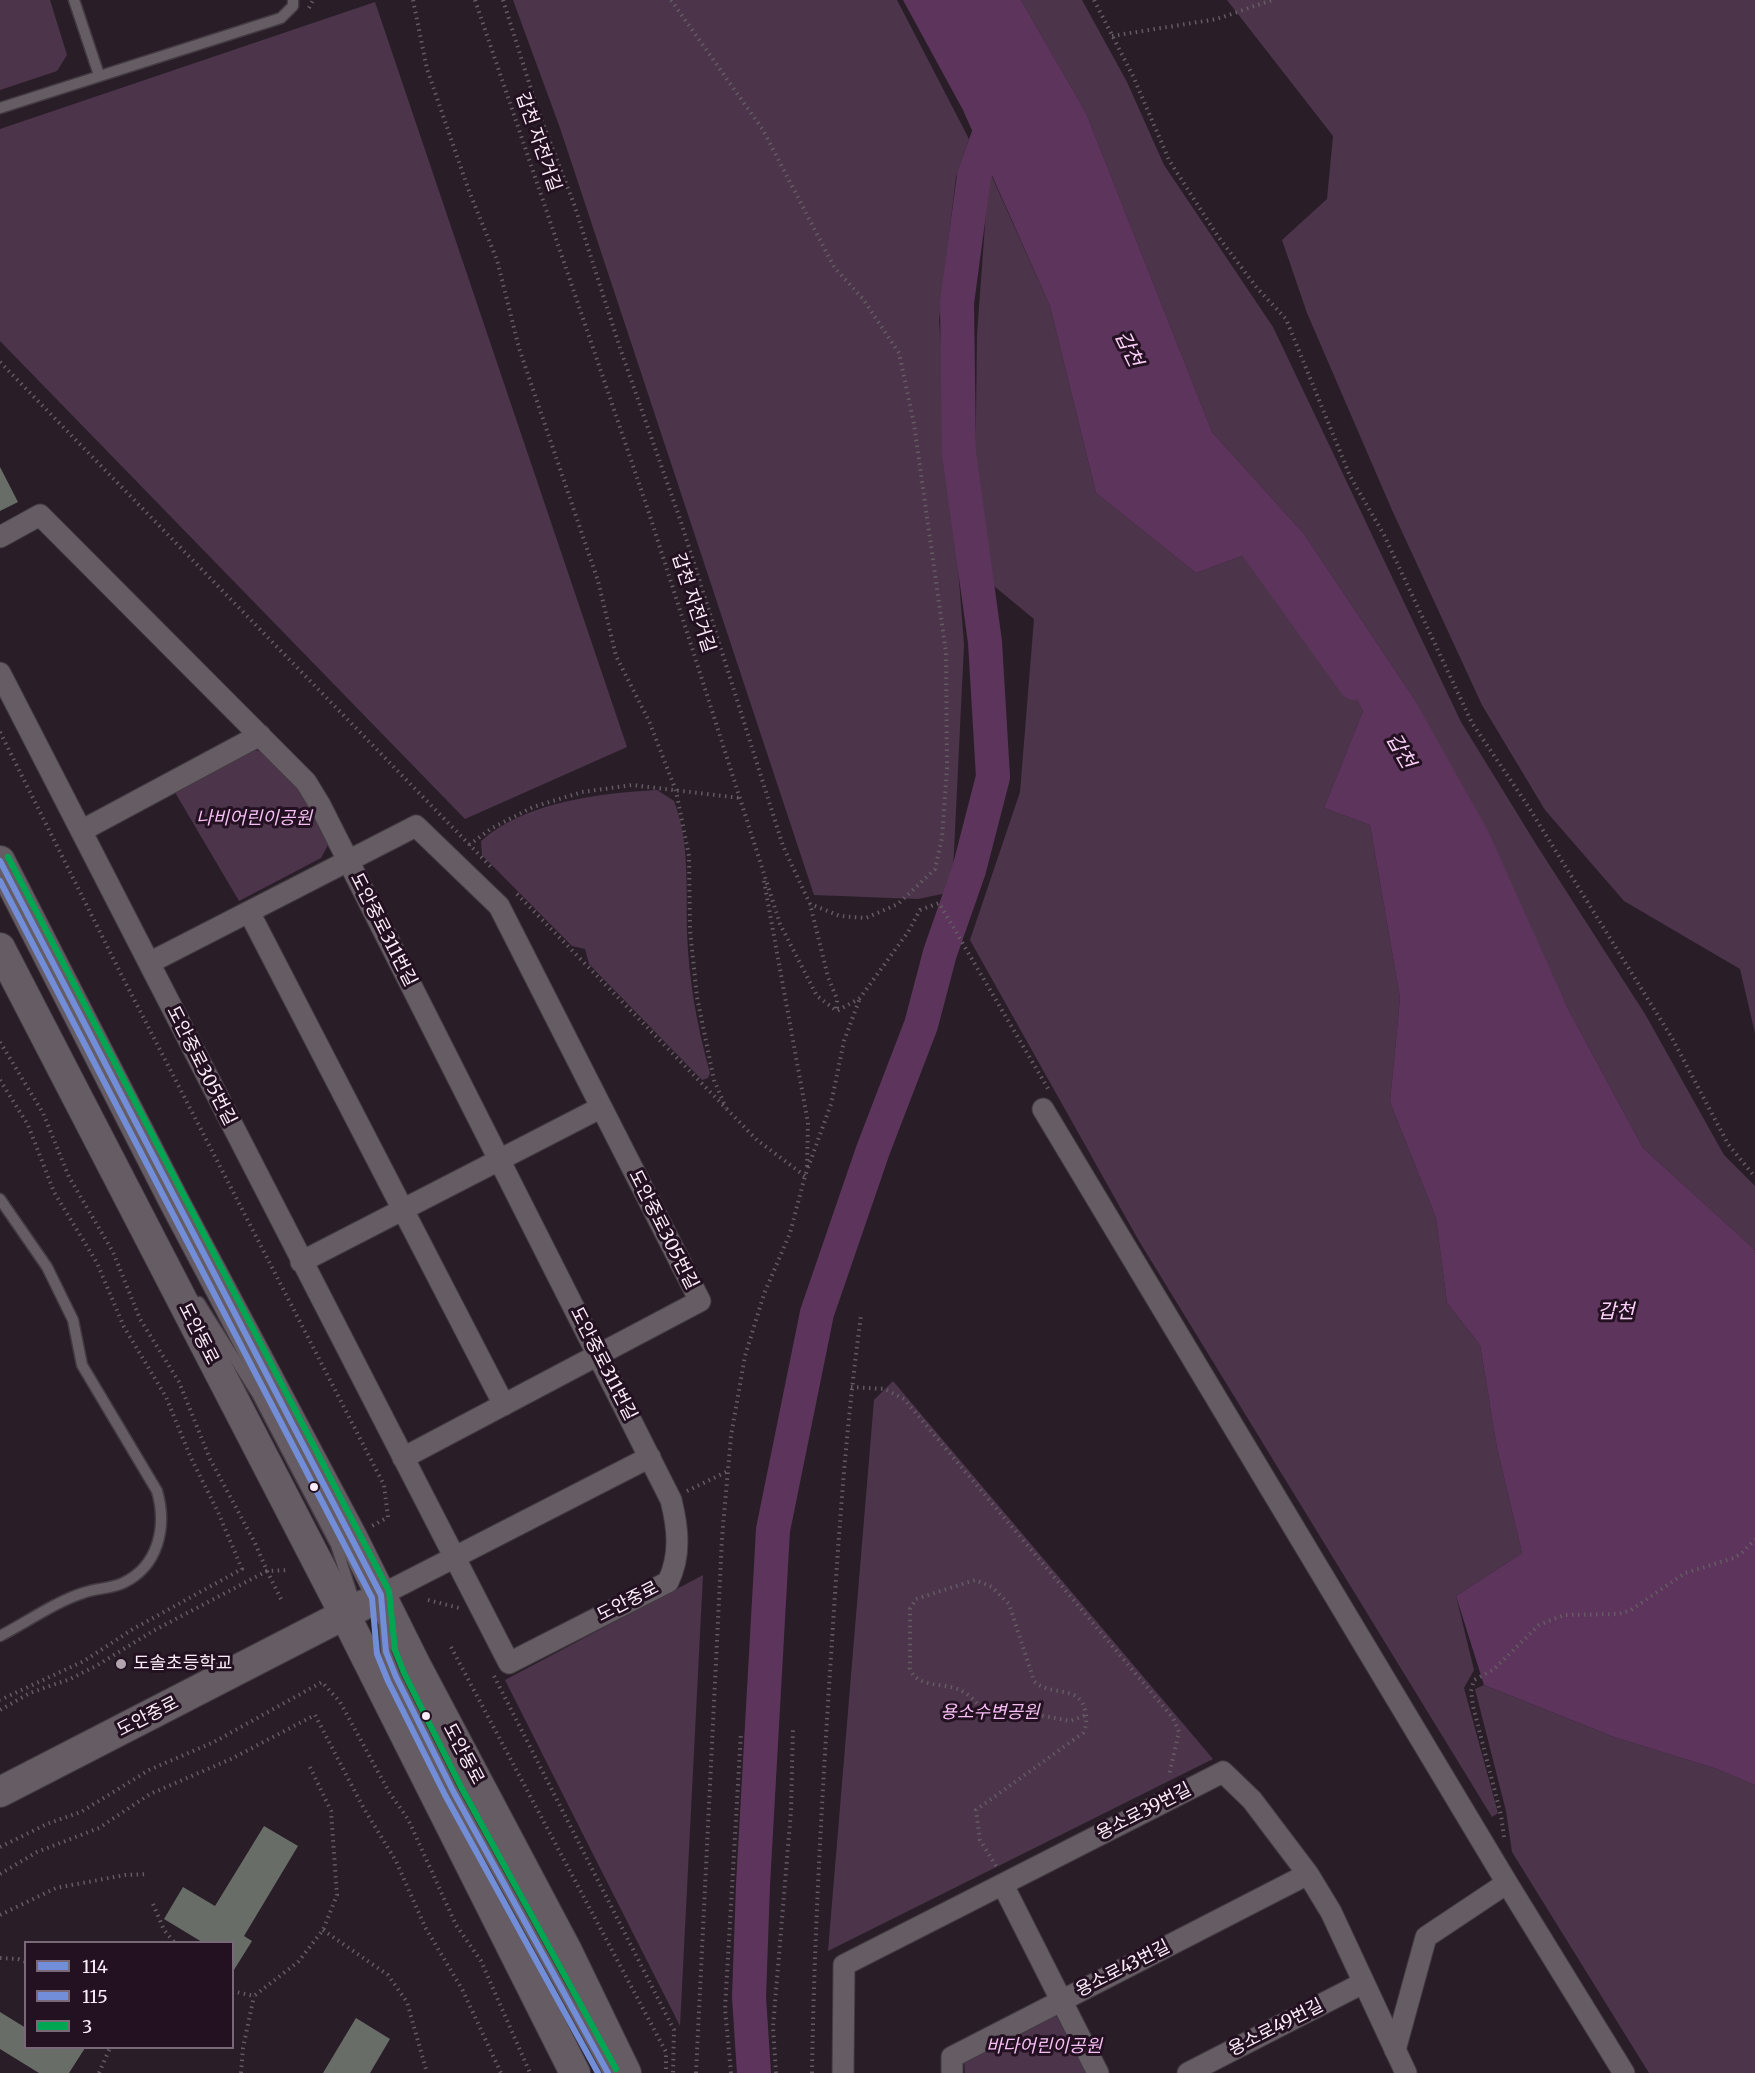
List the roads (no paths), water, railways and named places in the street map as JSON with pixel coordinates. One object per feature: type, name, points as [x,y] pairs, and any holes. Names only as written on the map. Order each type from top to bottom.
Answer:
[{"type":"main road","name":"도안동로","points":[[0,861],[567,1951],[626,2073]]},
{"type":"main road","name":"도안동로","points":[[0,948],[345,1615],[574,2073]]},
{"type":"main road","name":"도안중로","points":[[0,1792],[381,1595]]},
{"type":"street","name":"도안중로311번길","points":[[0,537],[40,515],[306,782],[650,1457]]},
{"type":"street","name":"도안중로305번길","points":[[0,674],[454,1558]]},
{"type":"street","points":[[81,831],[260,735]]},
{"type":"street","name":"도안중로305번길","points":[[348,861],[416,826],[499,906],[700,1301],[403,1458]]},
{"type":"street","points":[[149,963],[348,861]]},
{"type":"street","points":[[249,912],[504,1405]]},
{"type":"street","points":[[301,1262],[600,1108]]},
{"type":"street","points":[[1042,1109],[1507,1883],[1624,2073]]},
{"type":"street","name":"도안중로","points":[[381,1595],[650,1457],[671,1500],[677,1535],[676,1564],[668,1582],[509,1663],[454,1558]]},
{"type":"street","name":"용소로39번길","points":[[843,2073],[844,1965],[1000,1876],[1223,1772],[1252,1800],[1308,1874],[1331,1912],[1405,2073]]},
{"type":"street","name":"용소로43번길","points":[[952,2073],[952,2057],[1308,1874]]},
{"type":"street","points":[[1000,1876],[1098,2073]]},
{"type":"street","points":[[1395,2050],[1426,1937],[1507,1883]]},
{"type":"street","name":"용소로49번길","points":[[1188,2073],[1363,1983]]},
{"type":"lane","points":[[74,0],[99,75]]},
{"type":"lane","points":[[0,108],[281,18],[293,6],[293,0]]},
{"type":"lane","points":[[0,1199],[47,1267],[64,1299],[73,1320],[82,1365],[157,1491],[162,1508],[161,1535],[152,1558],[140,1573],[103,1590],[83,1593],[0,1636]]},
{"type":"lane","points":[[381,1595],[386,1652],[395,1675],[453,1791],[608,2073]]},
{"type":"water","name":"갑천","points":[[903,0],[1021,0],[1086,113],[1212,432],[1304,534],[1413,697],[1488,831],[1567,1007],[1643,1148],[1755,1250],[1755,1785],[1717,1769],[1614,1737],[1484,1685],[1456,1596],[1522,1553],[1497,1448],[1480,1345],[1447,1303],[1436,1218],[1390,1102],[1400,998],[1370,825],[1324,808],[1363,711],[1274,544],[1196,573],[1096,493],[1050,306],[963,110]]},
{"type":"waterway","points":[[754,2073],[749,1997],[773,1530],[817,1313],[873,1150],[921,1025],[940,953],[969,870],[993,777],[985,642],[959,453],[957,303],[974,176],[989,134],[1008,117]]},
{"type":"waterway","name":"갑천","points":[[1232,512],[1355,683]]},
{"type":"place","name":"도솔초등학교","points":[[121,1664]]},
{"type":"park label","name":"나비어린이공원","points":[[254,819]]},
{"type":"park label","name":"용소수변공원","points":[[990,1713]]},
{"type":"park label","name":"바다어린이공원","points":[[1044,2047]]}]
